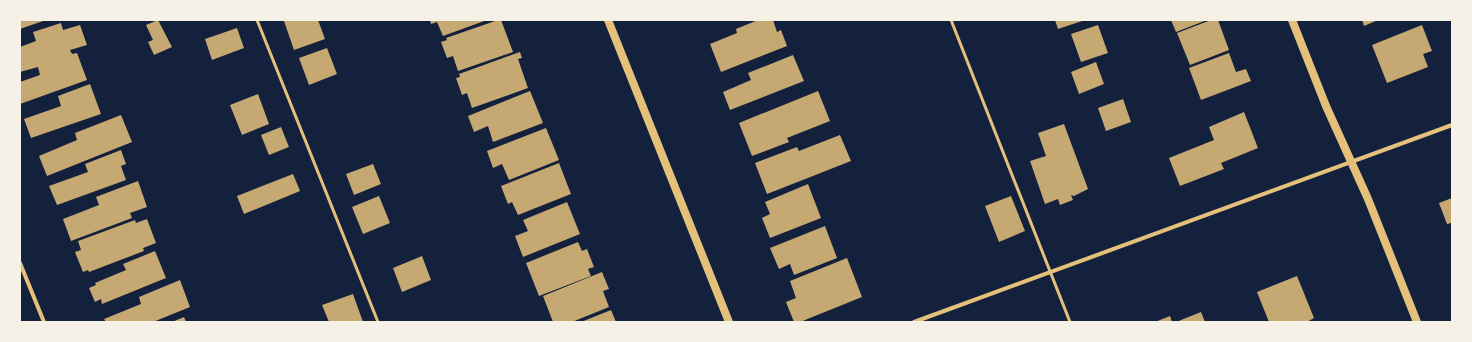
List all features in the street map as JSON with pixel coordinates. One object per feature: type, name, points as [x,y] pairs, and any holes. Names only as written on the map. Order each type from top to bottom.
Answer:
[{"type":"main road","points":[[608,20],[729,322]]},
{"type":"main road","points":[[1292,20],[1326,106],[1368,199],[1417,322]]},
{"type":"street","points":[[914,322],[1452,125]]},
{"type":"street","points":[[20,263],[44,322]]},
{"type":"lane","points":[[257,20],[378,322]]},
{"type":"lane","points":[[951,20],[1070,322]]},
{"type":"building","points":[[20,20],[46,20],[20,29]]},
{"type":"building","points":[[158,20],[172,47],[154,55],[148,42],[153,40],[146,25]]},
{"type":"building","points":[[318,20],[325,39],[294,50],[284,21]]},
{"type":"building","points":[[430,20],[487,20],[443,36],[437,22],[431,24]]},
{"type":"building","points":[[501,20],[513,52],[458,71],[453,56],[447,58],[441,42],[447,40],[446,38]]},
{"type":"building","points":[[758,20],[773,20],[777,32],[781,30],[787,46],[721,72],[710,44],[737,33],[736,29]]},
{"type":"building","points":[[1055,20],[1085,20],[1058,29]]},
{"type":"building","points":[[1171,20],[1207,20],[1176,32]]},
{"type":"building","points":[[1211,20],[1218,20],[1229,50],[1190,65],[1177,33]]},
{"type":"building","points":[[1362,20],[1378,20],[1364,26]]},
{"type":"building","points":[[61,23],[63,30],[80,25],[87,45],[70,50],[72,54],[77,53],[87,80],[20,104],[20,82],[40,75],[38,67],[20,72],[20,47],[36,41],[33,32]]},
{"type":"building","points":[[1098,25],[1108,53],[1081,62],[1071,34]]},
{"type":"building","points":[[1422,25],[1432,51],[1423,54],[1428,67],[1387,83],[1372,45]]},
{"type":"building","points":[[237,28],[244,48],[212,60],[205,39]]},
{"type":"building","points":[[327,48],[337,74],[309,85],[299,58]]},
{"type":"building","points":[[520,52],[522,58],[518,59],[528,88],[472,108],[467,93],[462,95],[456,78],[460,77],[459,74]]},
{"type":"building","points":[[1229,53],[1236,72],[1246,69],[1251,81],[1201,100],[1189,68]]},
{"type":"building","points":[[793,55],[804,81],[730,110],[723,92],[751,80],[748,73]]},
{"type":"building","points":[[1096,62],[1104,84],[1079,94],[1071,72]]},
{"type":"building","points":[[90,84],[101,114],[31,138],[24,119],[61,106],[58,96]]},
{"type":"building","points":[[530,91],[543,123],[493,142],[488,126],[474,132],[468,116]]},
{"type":"building","points":[[818,91],[830,121],[787,138],[789,142],[752,156],[739,123]]},
{"type":"building","points":[[258,94],[269,124],[242,135],[230,105]]},
{"type":"building","points":[[1123,99],[1131,122],[1106,131],[1098,108]]},
{"type":"building","points":[[1244,112],[1258,148],[1221,163],[1224,169],[1180,186],[1169,158],[1214,140],[1209,127]]},
{"type":"building","points":[[121,115],[132,142],[47,176],[39,156],[77,140],[75,133]]},
{"type":"building","points":[[1064,124],[1088,189],[1074,196],[1071,195],[1073,200],[1060,205],[1058,199],[1045,204],[1030,161],[1046,156],[1038,133]]},
{"type":"building","points":[[281,127],[289,147],[269,155],[261,135]]},
{"type":"building","points":[[546,128],[559,160],[509,180],[502,164],[493,168],[487,151]]},
{"type":"building","points":[[840,135],[851,161],[767,194],[755,163],[797,147],[799,151]]},
{"type":"building","points":[[121,150],[126,164],[121,166],[126,180],[57,205],[49,186],[88,172],[85,164]]},
{"type":"building","points":[[559,163],[571,194],[518,215],[512,202],[508,204],[501,186]]},
{"type":"building","points":[[373,164],[381,184],[354,195],[346,174]]},
{"type":"building","points":[[293,174],[300,191],[244,214],[237,196]]},
{"type":"building","points":[[138,181],[147,207],[130,213],[132,218],[71,241],[63,219],[99,205],[96,197]]},
{"type":"building","points":[[808,184],[821,218],[770,238],[762,218],[770,214],[765,202]]},
{"type":"building","points":[[379,196],[390,223],[363,234],[352,207]]},
{"type":"building","points":[[1011,196],[1025,231],[999,242],[985,206]]},
{"type":"building","points":[[1452,198],[1452,226],[1451,223],[1447,224],[1439,203]]},
{"type":"building","points":[[567,202],[580,234],[523,257],[515,236],[528,231],[523,220]]},
{"type":"building","points":[[147,219],[156,243],[143,248],[144,251],[89,272],[88,270],[83,272],[75,252],[81,250],[78,241],[135,220],[136,223]]},
{"type":"building","points":[[825,226],[837,258],[794,275],[790,264],[779,269],[770,248]]},
{"type":"building","points":[[578,242],[582,251],[587,249],[594,267],[588,269],[591,276],[539,296],[526,263]]},
{"type":"building","points":[[155,251],[166,278],[102,304],[101,299],[95,302],[89,288],[96,285],[95,283],[126,270],[123,264]]},
{"type":"building","points":[[422,256],[431,280],[402,292],[393,268]]},
{"type":"building","points":[[847,258],[862,297],[800,322],[794,322],[786,302],[796,298],[790,281]]},
{"type":"building","points":[[602,272],[609,289],[603,291],[609,307],[572,322],[553,322],[543,296]]},
{"type":"building","points":[[1297,276],[1314,318],[1307,322],[1269,322],[1257,292]]},
{"type":"building","points":[[180,280],[190,307],[153,322],[106,322],[104,319],[141,304],[139,297]]},
{"type":"building","points":[[353,294],[363,322],[329,322],[322,305]]},
{"type":"building","points":[[611,310],[616,322],[581,322]]},
{"type":"building","points":[[1201,312],[1205,322],[1176,322]]},
{"type":"building","points":[[1170,316],[1172,322],[1155,322]]},
{"type":"building","points":[[184,317],[186,322],[172,322]]}]
